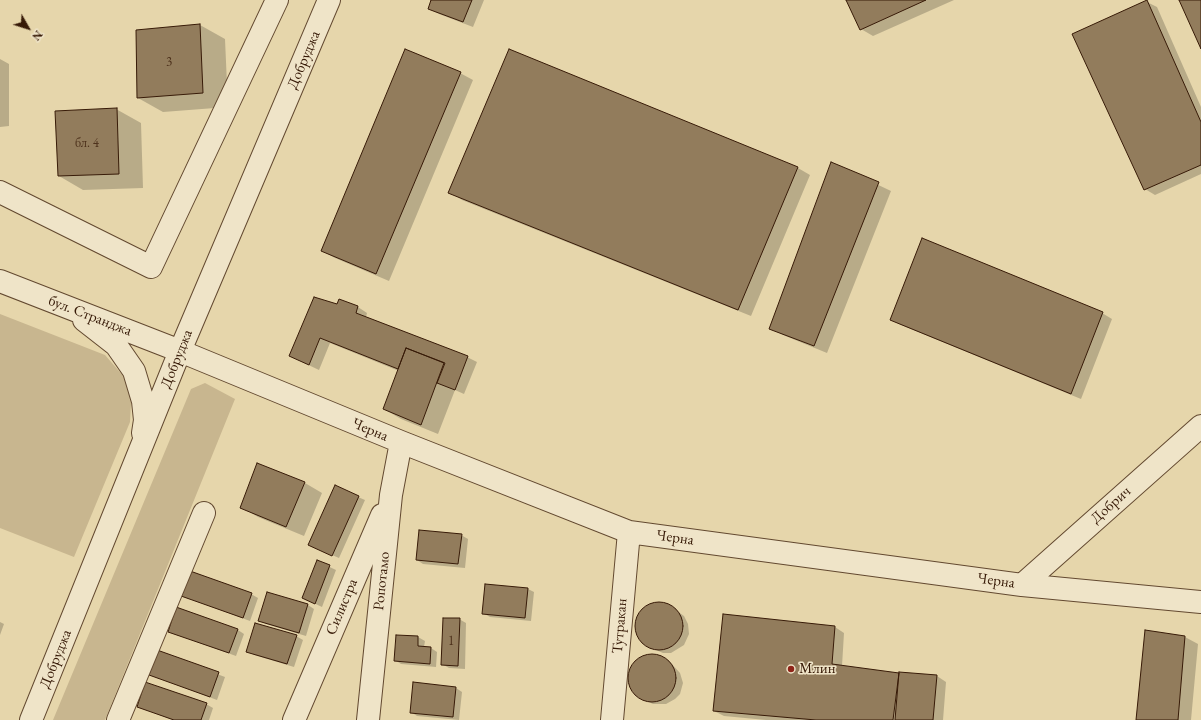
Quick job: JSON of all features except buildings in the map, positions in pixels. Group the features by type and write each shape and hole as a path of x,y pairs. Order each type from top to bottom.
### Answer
{"street":[{"path":"0,192 151,267 277,0"},
{"name":"Добруджа","path":"31,720 180,351 330,0"},
{"name":"бул. Странджа","path":"0,281 180,351"},
{"path":"68,307 116,345 134,371 140,386 145,420 140,452"},
{"name":"Черна","path":"180,351 401,442 628,532 1022,585 1201,602"},
{"name":"Добрич","path":"1022,585 1201,426"},
{"name":"Ропотамо","path":"368,720 391,495 401,442"},
{"name":"Силистра","path":"294,720 391,495"},
{"path":"118,720 204,513"},
{"name":"Тутракан","path":"612,720 628,532"}],"shaded area":[{"path":"0,314 105,355 132,386 130,422 74,557 0,528"},
{"path":"205,383 235,399 105,720 53,720 191,389"}],"place":[{"name":"Млин","path":"791,669"}]}
